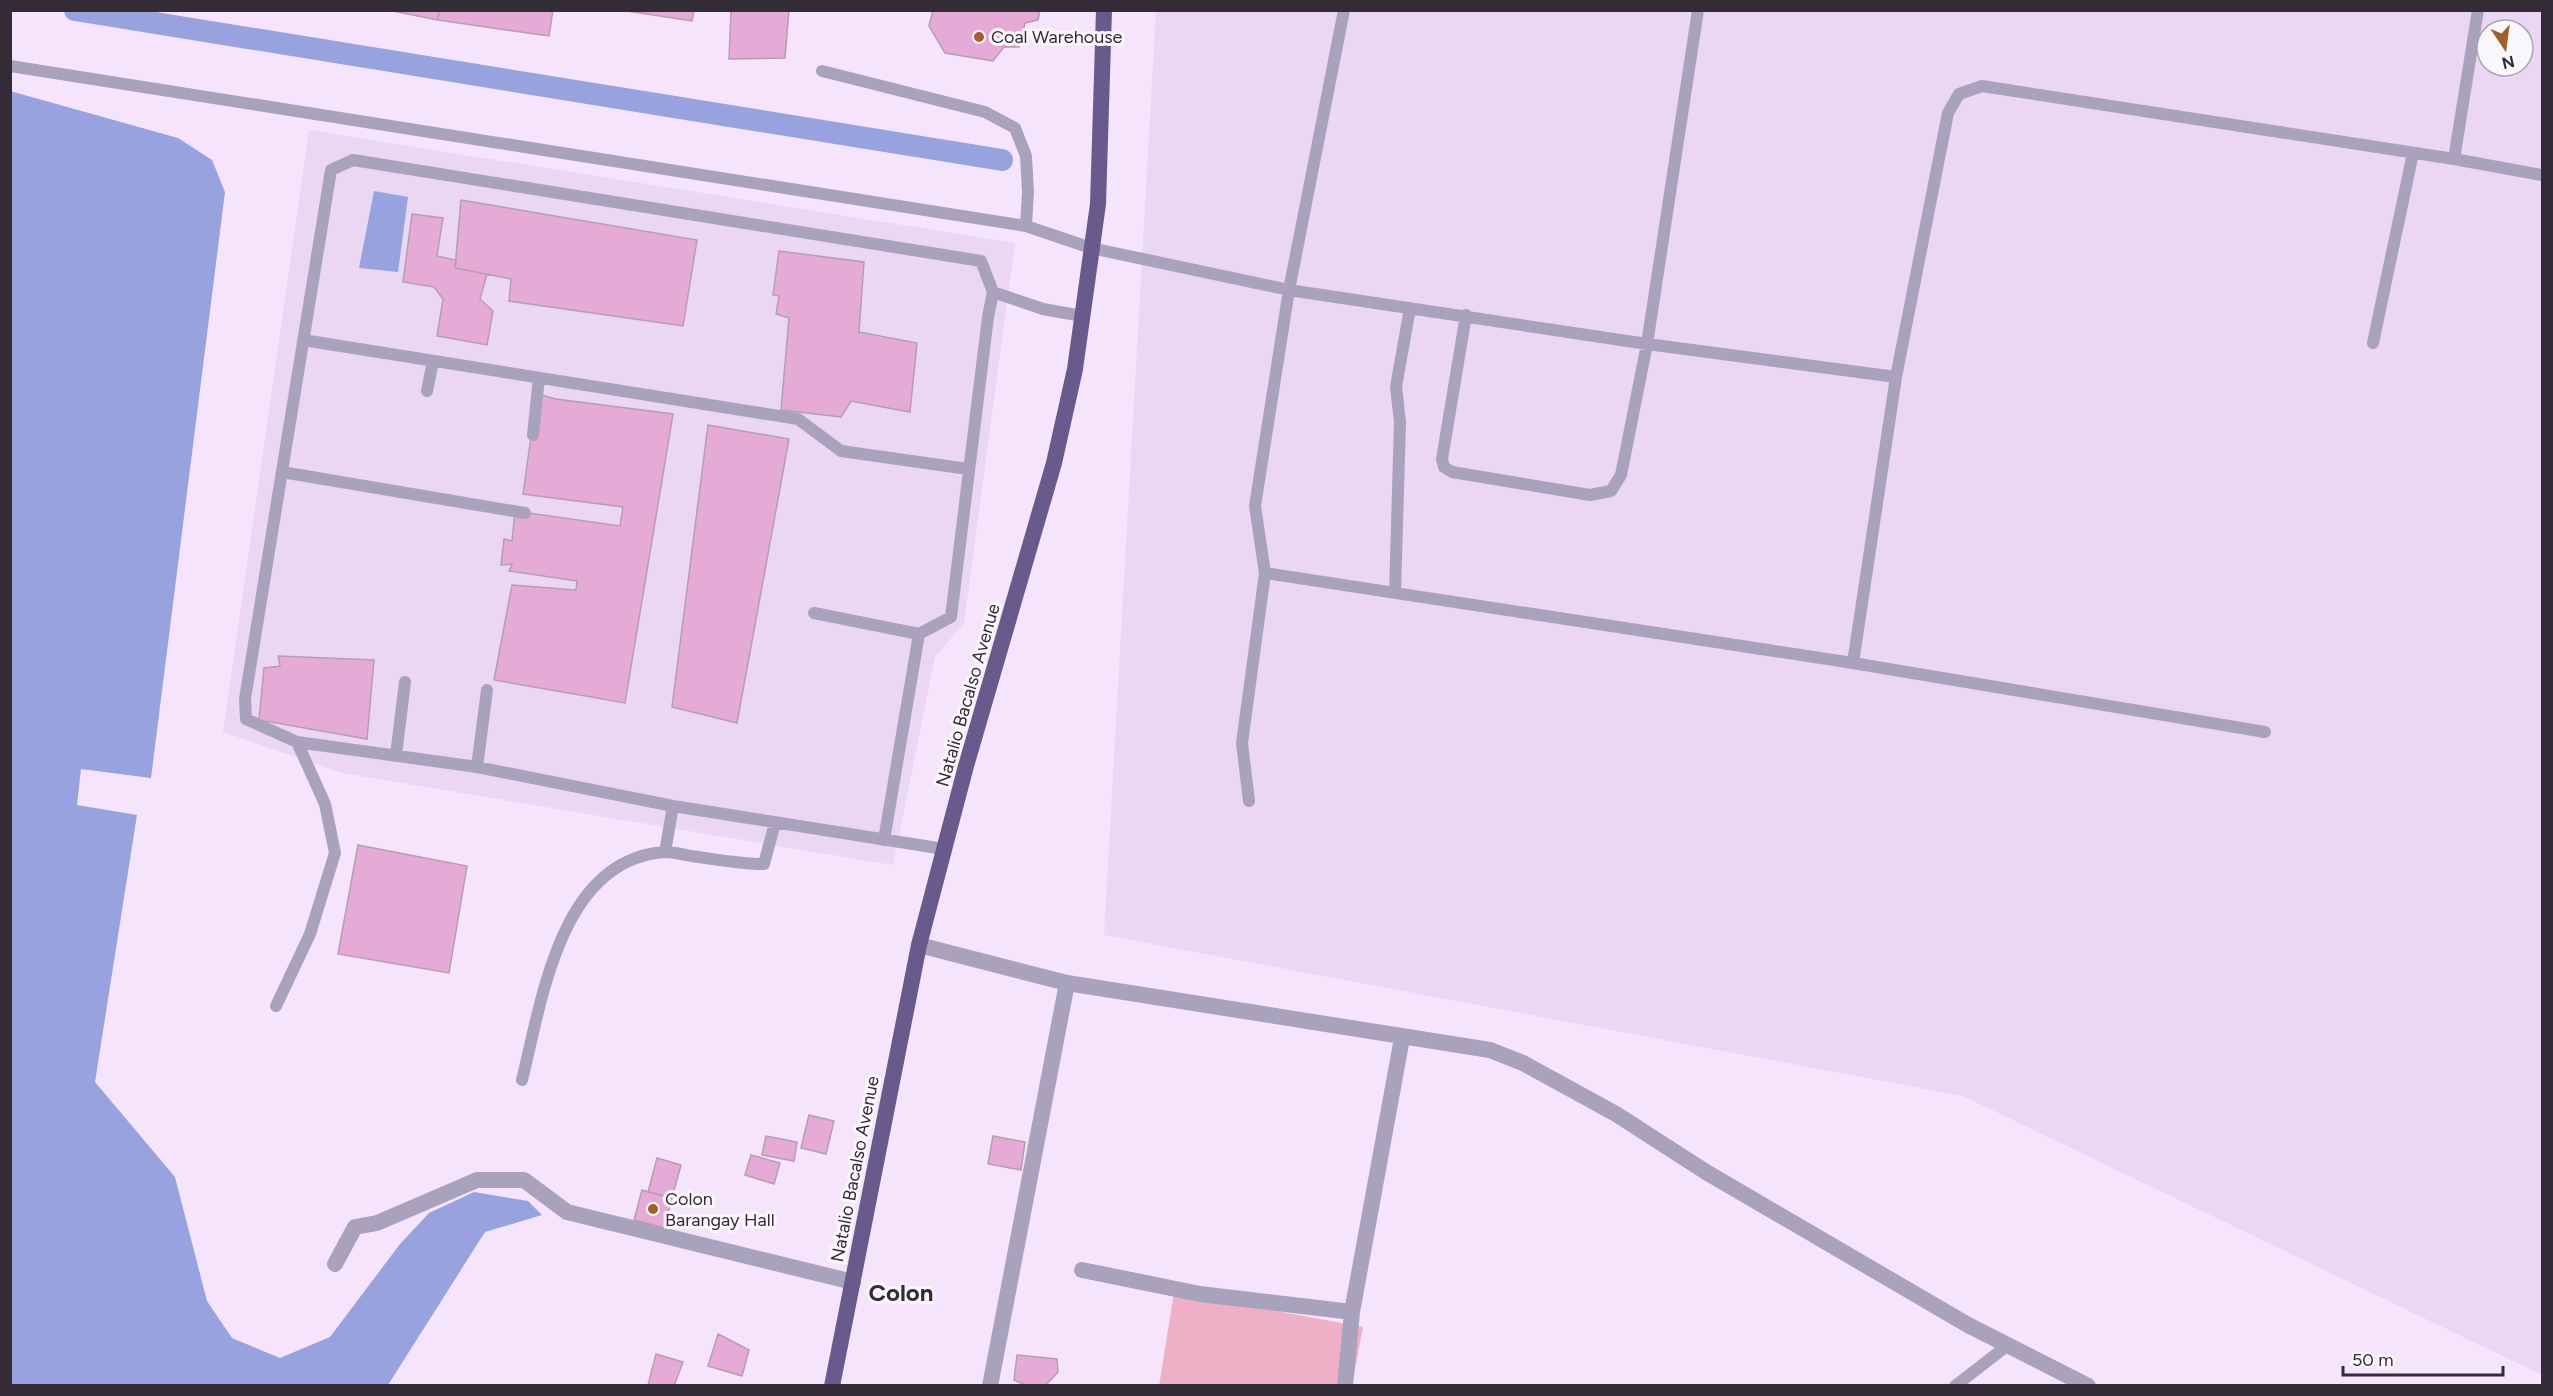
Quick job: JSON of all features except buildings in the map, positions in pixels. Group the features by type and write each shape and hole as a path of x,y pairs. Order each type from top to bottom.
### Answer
{"highway":[{"name":"Natalio Bacalso Avenue","path":"832,1386 919,945 944,849 1054,463 1075,369 1098,204 1104,10"}],"street":[{"path":"919,945 1067,983 1402,1038 1445,1042 1490,1050 1523,1063 1616,1114 1706,1172 1968,1325 2088,1386"},
{"path":"990,1386 1067,983"},
{"path":"1345,1386 1352,1312 1402,1038"},
{"path":"335,1264 356,1227 377,1223 477,1180 524,1180 567,1212 853,1282"},
{"path":"1082,1270 1200,1294 1352,1312"}],"lane":[{"path":"1249,801 1242,743 1265,573 1255,506 1289,290 1344,10"},
{"path":"1466,315 1442,459 1444,467 1452,472 1590,495 1611,491 1621,475 1647,344 1698,10"},
{"path":"2454,159 2478,10"},
{"path":"10,66 1026,226 1091,248 1289,290 1647,344 1896,377"},
{"path":"822,71 985,112 1015,128 1026,156 1028,192 1026,226"},
{"path":"1852,663 1896,377 1948,113 1959,94 1982,86 2454,159 2542,176"},
{"path":"2373,343 2413,153"},
{"path":"814,613 919,634 951,617 968,469 993,292 981,261 353,159 331,170 244,699 246,719 297,742 477,767 673,806 944,849"},
{"path":"993,292 1043,309 1082,316"},
{"path":"1395,593 1400,422 1396,387 1410,308"},
{"path":"303,340 798,419 841,452 968,469"},
{"path":"427,392 433,361"},
{"path":"532,435 539,378"},
{"path":"282,472 525,513"},
{"path":"1265,573 1852,663 2265,732"},
{"path":"884,840 919,634"},
{"path":"396,755 405,682"},
{"path":"477,767 487,690"},
{"path":"276,1006 310,934 335,853 325,804 297,742"},
{"path":"665,852 673,806"},
{"path":"522,1080 553,960 577,906 605,874 631,859 665,852 764,864 775,823"},
{"path":"1955,1386 2008,1345"}],"shaded area":[{"path":"1156,11 2542,11 2542,1375 1963,1096 1104,935"},
{"path":"309,130 1015,243 964,623 935,657 893,865 342,773 223,732"},
{"path":"1174,1292 1363,1327 1352,1385 1159,1386"}],"water":[{"path":"10,91 178,138 212,160 225,192 151,778 81,769 77,805 137,815 95,1082 175,1177 207,1301 232,1338 280,1358 330,1337 400,1244 429,1213 474,1192 528,1201 542,1215 485,1232 388,1385 11,1385"},
{"path":"374,191 408,197 398,272 359,268"}],"waterway":[{"path":"75,10 1002,160"}],"place":[{"name":"Coal Warehouse","path":"979,37"},
{"name":"Colon Barangay Hall","path":"653,1209"}],"district":[{"name":"Colon","path":"901,1293"}]}
